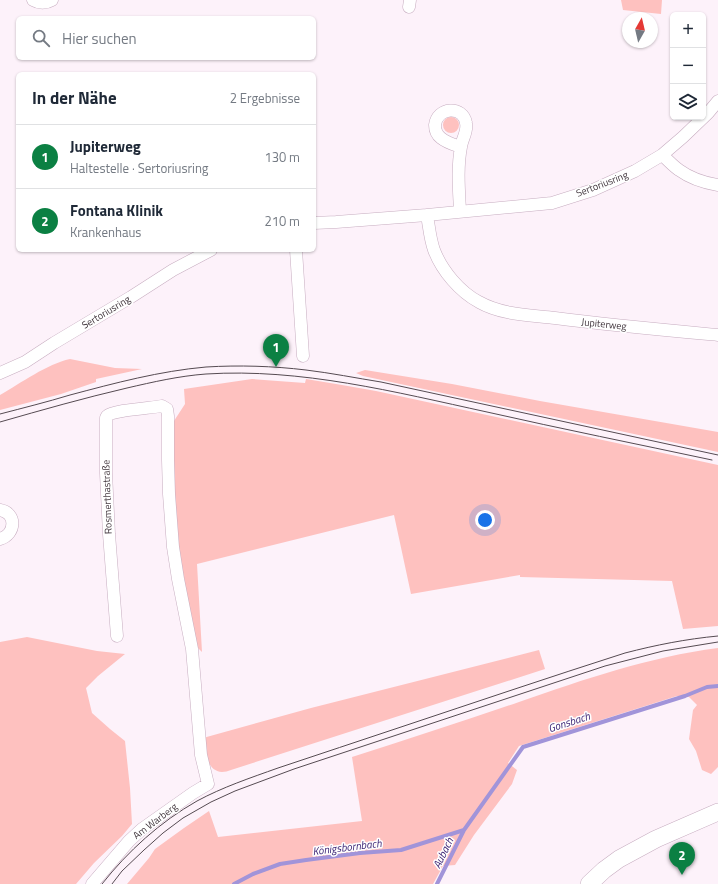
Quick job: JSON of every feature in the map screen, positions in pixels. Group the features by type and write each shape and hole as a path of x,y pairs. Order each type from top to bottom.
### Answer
{"main road":[{"path":"589,884 614,862 625,855 656,839 718,812"}],"street":[{"path":"34,0 38,3 52,0"},
{"name":"Sertoriusring","path":"316,222 336,222 427,215 552,203 593,190 635,172 662,155 708,113 718,101"},
{"path":"460,211 458,182 461,148"},
{"path":"662,155 679,170 695,178 718,185"},
{"name":"Jupiterweg","path":"427,215 434,250 446,272 458,286 474,299 493,308 509,312 593,323 718,335"},
{"name":"Sertoriusring","path":"0,373 26,362 54,343 173,270 208,252"},
{"path":"296,252 303,356"},
{"name":"Rosmerthastraße","path":"117,636 109,534 106,473 106,418 108,415 114,413 162,406 167,410 168,416 168,460 173,546 192,649 201,755 208,784"},
{"path":"0,510 7,512 12,520 12,530 6,537 0,538"},
{"name":"Am Warberg","path":"92,884 129,841 142,829 192,793 208,784"}],"shaded area":[{"path":"621,0 662,0 661,14 658,14 658,12 623,10"},
{"path":"448,117 454,117 459,122 457,131 454,133 448,133 443,128 443,122"},
{"path":"70,359 115,368 142,369 96,379 96,382 61,394 0,410 0,395 43,369 61,361"},
{"path":"365,370 452,384 718,432 718,452 363,376 356,373"},
{"path":"252,379 305,383 306,379 376,391 718,465 718,626 683,629 672,581 520,577 520,575 411,594 394,515 197,564 202,652 195,645 180,572 174,511 172,424 185,404 184,389"},
{"path":"27,637 97,651 125,654 86,688 92,713 125,741 132,824 76,884 0,884 0,642"},
{"path":"718,648 718,767 711,774 702,770 696,751 689,739 693,710 697,705 689,697 677,696 519,746 508,763 517,770 512,784 474,835 455,865 443,866 433,884 127,884 155,849 209,811 218,837 362,821 352,757 617,670 667,657"},
{"path":"539,650 545,669 226,771 217,771 209,764 207,759 203,738 311,708"}],"waterway":[{"name":"Gonsbach","path":"437,884 464,830 523,747 685,696 707,687 718,686"},
{"name":"Königsbornbach","path":"234,884 253,874 280,864 360,853 401,850 464,830"}],"tram line":[{"path":"0,414 121,382 172,371 218,366 269,367 315,371 381,382 718,455"},
{"path":"0,422 95,396 176,378 206,374 242,373 312,378 348,383 712,460"},
{"path":"102,884 145,838 170,818 197,801 227,787 257,775 625,653 648,647 718,636"},
{"path":"112,884 122,871 163,833 183,818 211,802 235,791 294,769 605,666 663,651 718,642"}],"place":[{"name":"Jupiterweg","path":"276,367"},
{"name":"Fontana Klinik","path":"682,875"}],"water label":[{"name":"Aubach","path":"443,853"}]}
